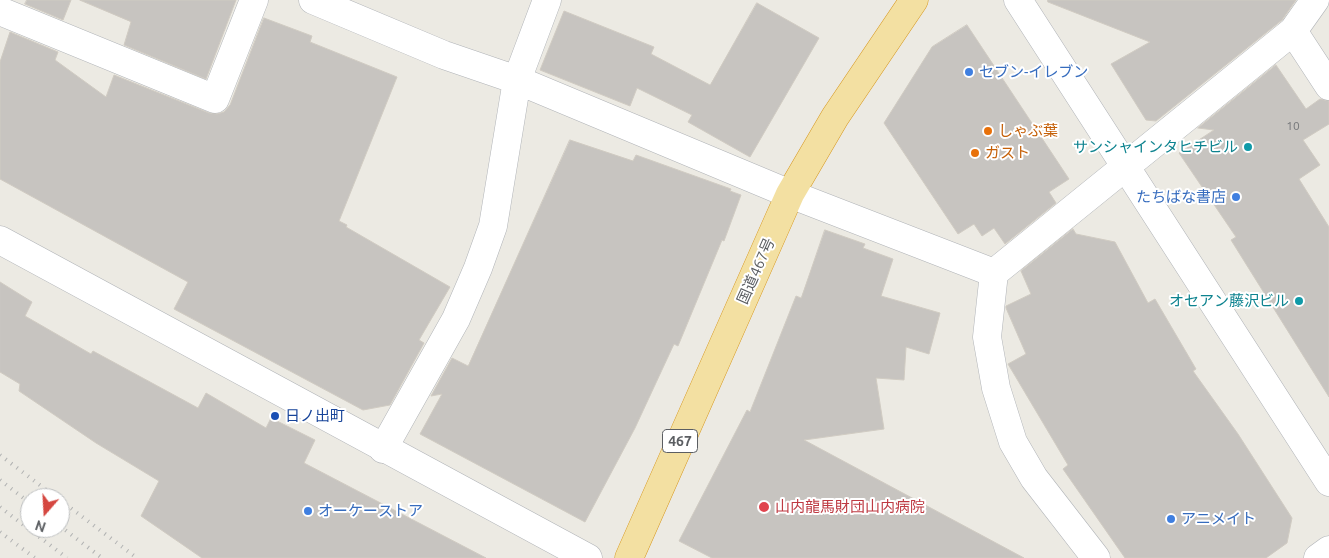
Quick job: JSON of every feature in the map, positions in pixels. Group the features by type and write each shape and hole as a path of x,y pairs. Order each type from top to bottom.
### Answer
{"highway":[{"name":"国道467号","path":"629,558 790,194 835,117 914,0"}],"street":[{"path":"0,4 2,0"},
{"path":"0,11 215,99 254,0"},
{"path":"313,0 444,55 517,80 790,194 994,273"},
{"path":"383,449 456,319 478,268 493,226 517,80 547,0"},
{"path":"1018,0 1329,482"},
{"path":"1096,558 1034,478 1014,442 996,388 987,337 994,273 1293,31 1315,0"},
{"path":"1293,31 1329,86"},
{"path":"0,240 583,556"},
{"path":"1318,558 1329,550"}],"building":[{"path":"27,0 71,0 63,20 25,4"},
{"path":"80,0 236,0 206,79 124,45 131,22"},
{"path":"1048,0 1296,0 1282,20 1156,121 1146,120 1111,64 1150,42 1048,2"},
{"path":"757,3 819,38 750,157 688,122 692,115 637,88 630,106 540,70 564,11 654,47 651,54 710,85"},
{"path":"264,18 312,36 310,42 397,77 339,221 347,225 346,227 450,287 419,340 424,343 390,405 363,410 174,309 188,282 0,179 0,62 10,32 58,52 55,60 106,97 114,75 209,113 217,114 224,112 230,105"},
{"path":"967,25 1069,179 1049,192 1056,203 1005,244 994,228 982,236 974,224 958,234 884,123 932,47"},
{"path":"1276,65 1306,109 1320,99 1329,101 1329,124 1303,140 1320,165 1299,179 1329,227 1329,397 1231,240 1236,237 1179,153 1214,130 1198,128"},
{"path":"570,140 633,161 636,155 731,189 730,191 741,195 724,241 722,240 678,346 674,344 635,428 585,522 420,434 442,394 431,396 452,358 468,366"},
{"path":"1073,229 1076,234 1115,242 1148,303 1155,299 1196,369 1193,371 1238,434 1292,518 1287,543 1266,558 1125,558 1063,469 1068,465 1008,364 1026,354 1006,306 1031,294 1021,271"},
{"path":"825,230 865,244 863,248 893,259 881,296 940,313 929,354 906,347 904,380 876,378 884,429 804,440 1024,558 712,558 679,541 747,410 750,412 796,296 801,298"},
{"path":"0,282 32,302 25,316 91,354 93,351 198,408 206,393 266,428 271,418 315,440 304,463 486,558 202,558 141,516 159,481 96,443 19,391 20,384 0,372"}],"railway":[{"path":"0,455 44,488"},
{"path":"0,480 20,495"},
{"path":"0,507 67,558"},
{"path":"70,508 137,558"},
{"path":"0,532 35,558"},
{"path":"70,534 102,558"}],"place":[{"name":"セブン-イレブン","path":"969,72"},
{"name":"しゃぶ葉","path":"988,131"},
{"name":"サンシャインタヒチビル","path":"1248,147"},
{"name":"ガスト","path":"975,153"},
{"name":"たちばな書店","path":"1236,197"},
{"name":"オセアン藤沢ビル","path":"1299,301"},
{"name":"日ノ出町","path":"275,416"},
{"name":"山内龍馬財団山内病院","path":"764,507"},
{"name":"オーケーストア","path":"308,511"},
{"name":"アニメイト","path":"1171,519"}]}
